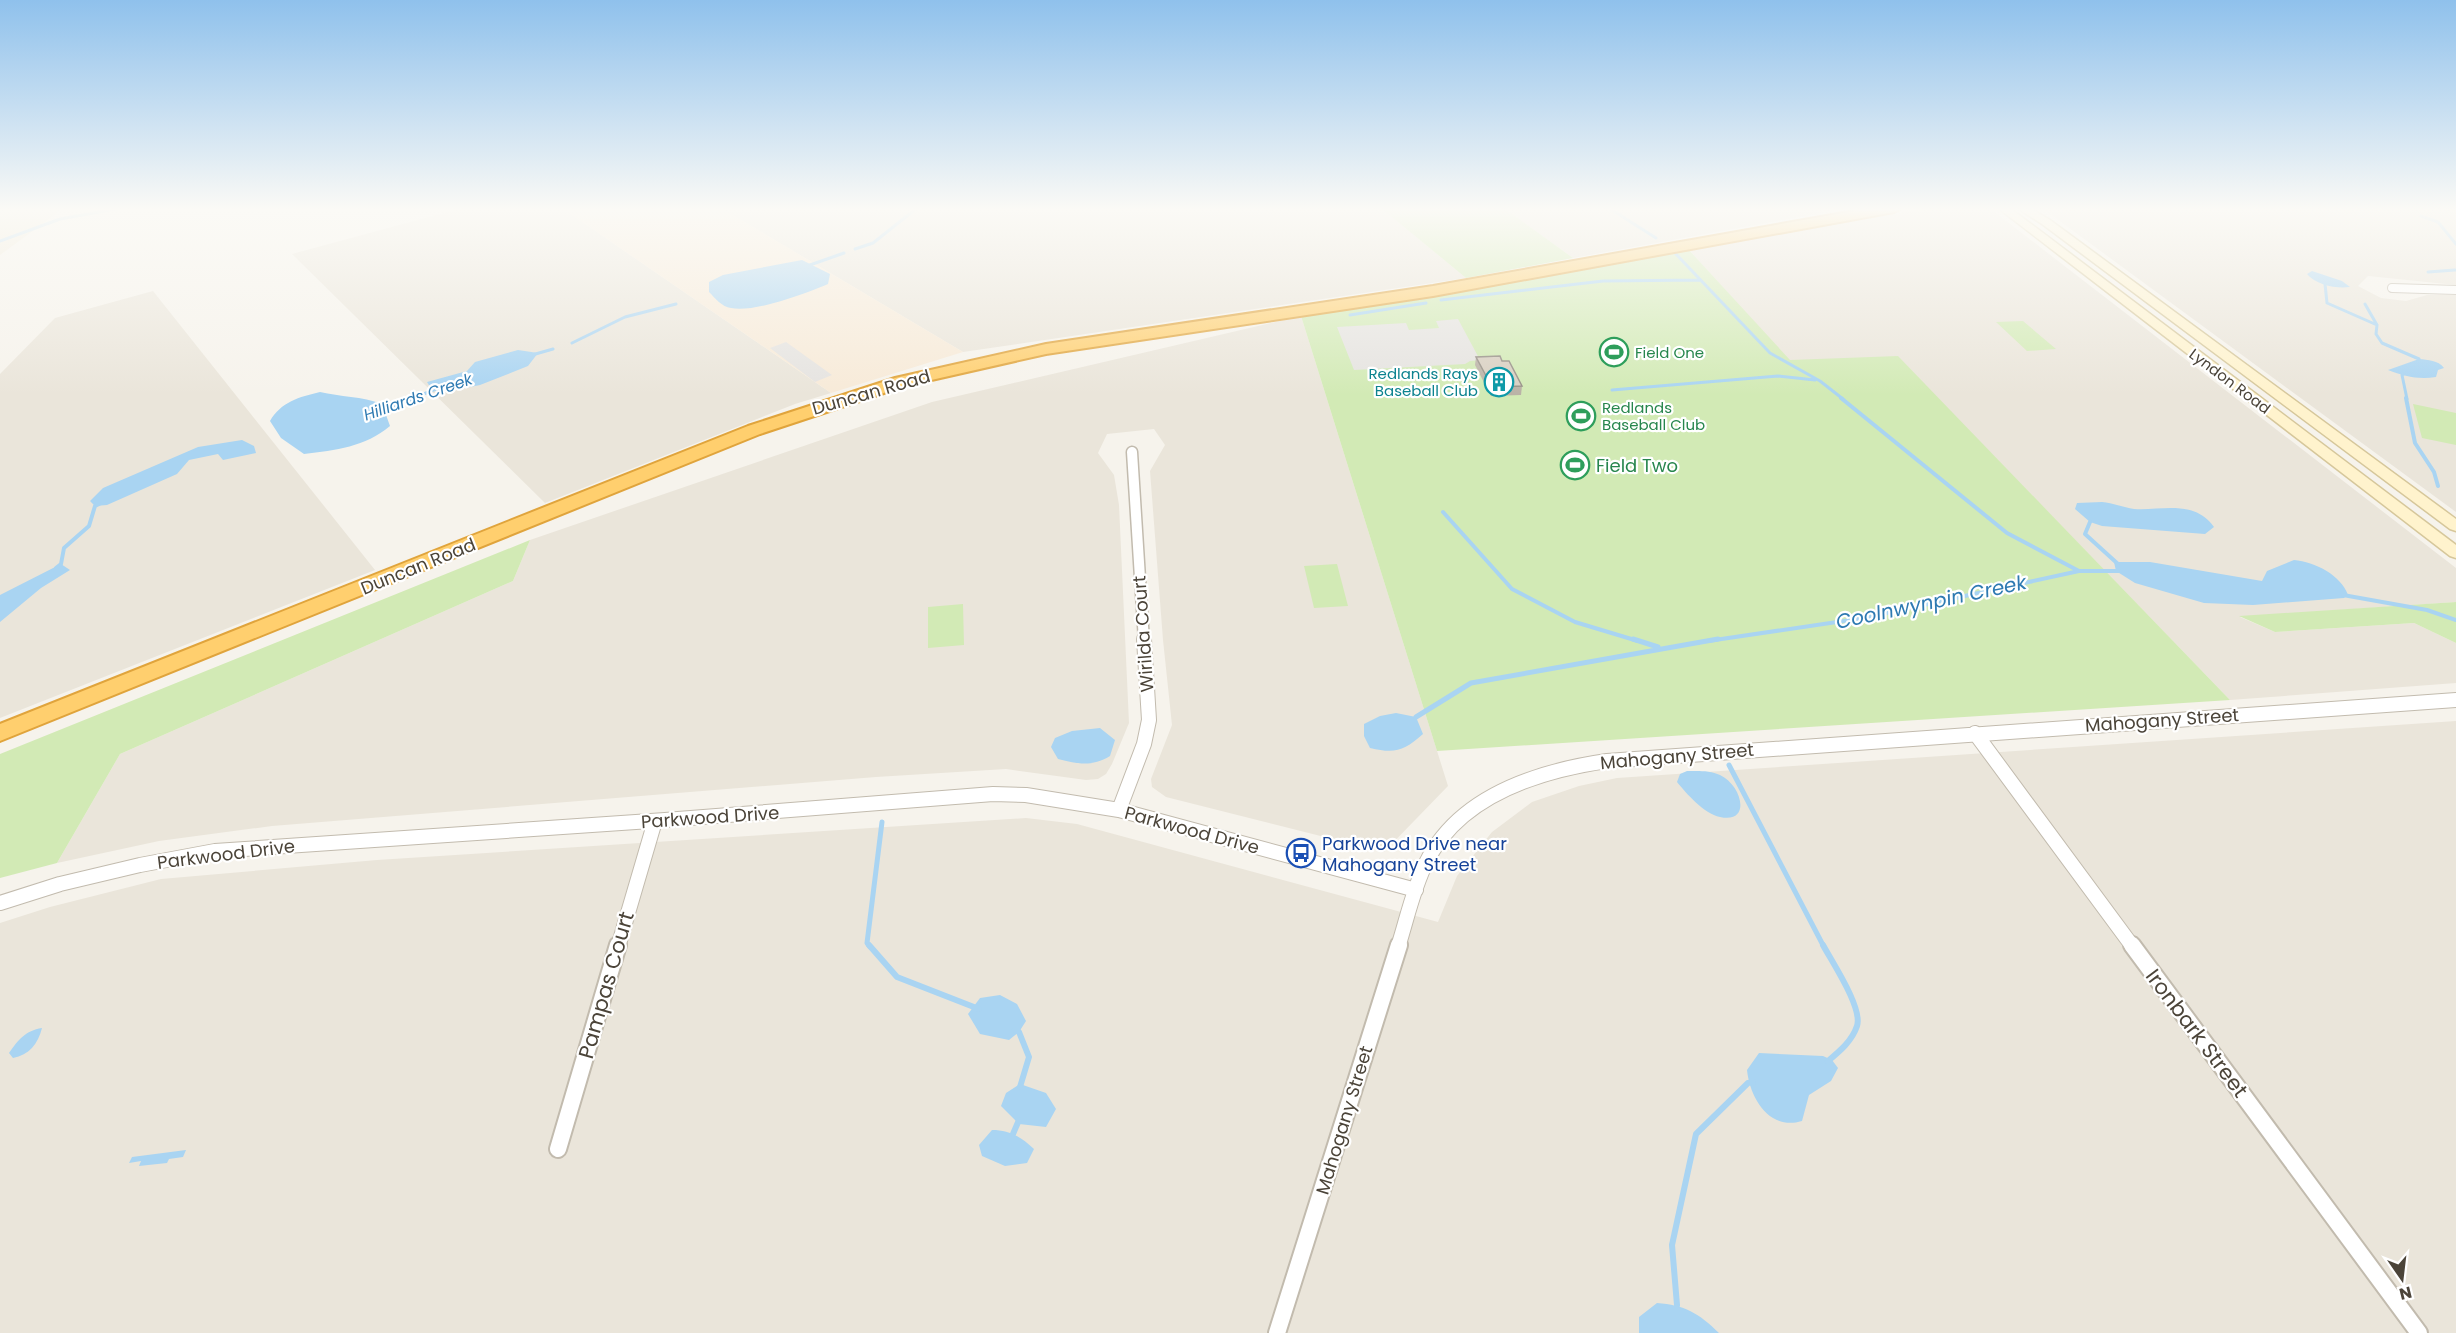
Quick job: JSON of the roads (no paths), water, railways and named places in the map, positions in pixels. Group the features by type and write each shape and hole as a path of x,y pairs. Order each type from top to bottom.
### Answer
{"highway":[{"name":"Duncan Road","path":"0,733 744,434 901,382 1056,348 1188,326 1433,291 1548,270"}],"main road":[{"path":"2085,271 2106,270"},
{"name":"Lyndon Road","path":"2111,270 2456,526"},
{"name":"Lyndon Road","path":"2085,271 2456,554"}],"street":[{"path":"2392,288 2456,290"},
{"name":"Wirilda Court","path":"1119,810 1144,744 1149,720 1132,452"},
{"name":"Mahogany Street","path":"1277,1333 1416,890 1429,857 1450,828 1475,806 1506,787 1539,774 1573,765 1607,761 2456,700"},
{"name":"Ironbark Street","path":"1975,733 2420,1333"},
{"name":"Parkwood Drive","path":"0,903 60,884 140,865 215,851 655,821 993,794 1026,795 1119,810 1416,890"},
{"name":"Pampas Court","path":"558,1149 655,821"}],"water":[{"path":"748,270 822,270 830,274 828,284 780,301 741,309 725,306 709,292 709,282 723,275"},
{"path":"2312,271 2342,281 2350,287 2333,287 2321,283 2307,274"},
{"path":"518,350 538,353 528,366 480,385 450,391 432,390 427,382 467,371 475,362"},
{"path":"2419,359 2436,362 2444,368 2438,370 2436,377 2429,378 2411,377 2388,370"},
{"path":"320,392 367,399 382,404 390,426 371,439 360,443 339,449 304,454 281,438 270,421 285,405 298,398"},
{"path":"242,440 254,446 256,453 223,460 218,454 189,460 177,474 107,505 95,506 90,501 103,488 198,447"},
{"path":"2102,502 2134,509 2177,508 2187,510 2206,518 2214,527 2205,534 2102,526 2090,522 2075,509 2077,503"},
{"path":"2294,560 2326,571 2340,581 2348,595 2344,598 2253,605 2204,603 2135,583 2116,571 2114,562 2150,562 2262,581 2267,571"},
{"path":"61,564 70,570 41,588 0,622 0,595"},
{"path":"1396,713 1416,717 1423,734 1399,750 1386,751 1370,748 1364,736 1364,724 1380,716"},
{"path":"1100,728 1115,740 1110,756 1097,762 1085,764 1058,759 1051,747 1055,738 1072,731"},
{"path":"1687,771 1712,772 1728,780 1734,787 1740,802 1737,815 1730,818 1720,817 1708,812 1696,802 1677,782 1680,774"},
{"path":"1000,995 1017,1004 1026,1021 1019,1032 1009,1040 980,1034 968,1014 980,998"},
{"path":"42,1028 32,1048 13,1058 9,1053 19,1040 31,1031"},
{"path":"1759,1053 1823,1056 1832,1060 1838,1068 1831,1081 1809,1095 1802,1121 1790,1123 1771,1117 1757,1101 1747,1070"},
{"path":"1020,1084 1046,1093 1056,1109 1046,1127 1019,1124 1001,1106 1006,1093"},
{"path":"992,1130 1015,1135 1034,1149 1027,1163 1005,1166 982,1156 979,1145"},
{"path":"186,1150 183,1157 169,1159 167,1163 139,1166 141,1161 129,1163 132,1157"},
{"path":"1657,1303 1691,1311 1719,1333 1639,1333 1639,1317"}],"waterway":[{"path":"1691,270 1770,353 1820,381 1843,399"},
{"path":"2428,272 2452,270"},
{"path":"1441,300 1603,281 1700,280"},
{"path":"2325,284 2327,303 2377,325"},
{"path":"1350,315 1426,303"},
{"name":"Hilliards Creek","path":"572,343 625,317 676,304"},
{"path":"2365,304 2377,325"},
{"path":"2377,325 2376,334 2382,343 2419,359 2417,363"},
{"name":"Hilliards Creek","path":"532,355 553,349"},
{"path":"2406,373 2402,375 2407,399"},
{"path":"1612,390 1778,376 1815,380"},
{"name":"Hilliards Creek","path":"411,399 436,389"},
{"name":"Hilliards Creek","path":"378,413 414,398"},
{"path":"1841,398 2007,533 2079,571"},
{"path":"2406,398 2415,443 2434,472 2438,486"},
{"name":"Hilliards Creek","path":"56,568 61,564 64,548 89,526 95,506 99,504"},
{"path":"1443,512 1512,589 1575,622 1638,641"},
{"path":"2090,522 2085,534 2118,564"},
{"name":"Coolnwynpin Creek","path":"1708,641 1864,618 2079,571"},
{"name":"Coolnwynpin Creek","path":"2079,571 2120,571"},
{"name":"Coolnwynpin Creek","path":"2343,595 2427,610 2456,620"},
{"path":"1633,639 1658,647"},
{"name":"Coolnwynpin Creek","path":"1416,717 1471,683 1718,639"},
{"path":"1729,765 1824,947"},
{"path":"870,947 867,943 882,822"},
{"path":"869,945 897,977 979,1009"},
{"path":"1823,945 1851,997 1858,1018 1857,1026 1849,1041 1828,1061"},
{"path":"1015,1030 1019,1032 1029,1057 1020,1087"},
{"path":"1677,1305 1672,1245 1696,1134 1748,1083 1753,1082"},
{"path":"1013,1134 1019,1120"}],"place":[{"name":"Field One","path":"1614,352"},
{"name":"Redlands Rays Baseball Club","path":"1499,382"},
{"name":"Redlands Baseball Club","path":"1581,416"},
{"name":"Field Two","path":"1575,465"},
{"name":"Parkwood Drive near Mahogany Street","path":"1301,853"}]}
